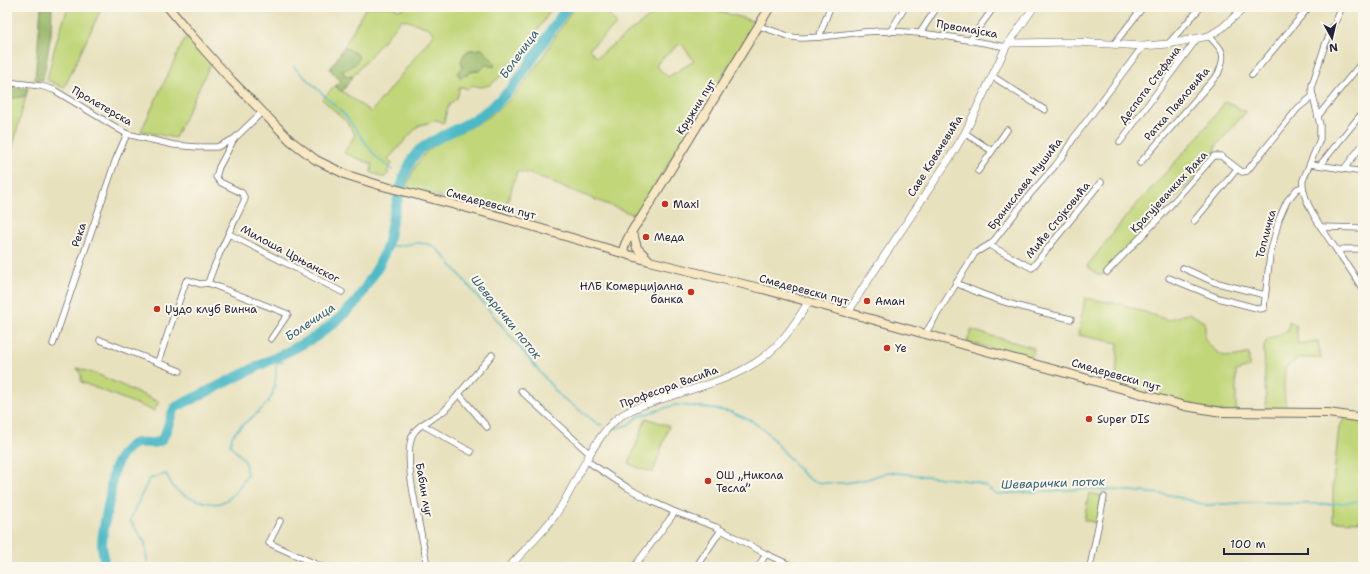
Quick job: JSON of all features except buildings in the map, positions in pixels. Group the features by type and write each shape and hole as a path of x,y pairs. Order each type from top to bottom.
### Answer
{"main road":[{"name":"Смедеревски пут","path":"168,7 207,53 262,112 298,147 324,165 354,177 534,226 649,261 808,302 1184,406 1222,412 1328,413 1363,418"},
{"name":"Кружни пут","path":"624,254 634,226 641,218 770,7"},
{"path":"607,249 619,246 631,237 636,248 649,261"}],"street":[{"path":"819,37 830,7"},
{"path":"890,32 905,7"},
{"path":"920,33 937,7"},
{"path":"970,40 994,7"},
{"name":"Саве Ковачевића","path":"848,313 964,133 1008,45 1034,7"},
{"path":"1114,44 1143,7"},
{"path":"1168,44 1201,7"},
{"name":"Првомајска","path":"759,26 791,37 800,38 862,32 890,32 920,33 1008,45 1040,42 1143,46 1196,40 1209,36 1222,28 1245,7"},
{"path":"1252,75 1309,7"},
{"path":"1342,7 1316,72 1312,89 1318,116 1320,139 1311,164 1303,180 1302,187 1310,208 1321,227 1353,272 1363,291"},
{"name":"Ратка Павловића","path":"1140,163 1218,74 1223,60 1222,50 1209,36"},
{"name":"Деспота Стефана","path":"1120,142 1196,40"},
{"name":"Бранислава Нушића","path":"925,334 975,253 995,240 1031,193 1055,166 1073,139 1143,46"},
{"path":"1318,116 1363,61"},
{"path":"992,76 1045,110"},
{"name":"Пролетерска","path":"7,82 41,86 54,90 127,134 174,145 196,147 216,147 234,139"},
{"path":"1194,221 1237,169 1242,172 1247,171 1298,108 1313,96"},
{"path":"208,283 213,266 245,199 242,193 220,182 216,175 234,139 262,112"},
{"path":"1320,165 1363,112"},
{"path":"978,171 1007,130"},
{"path":"964,133 992,151"},
{"name":"Река","path":"53,344 116,159 127,134"},
{"path":"1344,169 1363,144"},
{"name":"Крагујевачких ђака","path":"1107,272 1161,216 1214,156 1221,156 1237,169"},
{"path":"1311,164 1363,172"},
{"name":"Миће Стојковића","path":"989,245 1032,268 1101,182"},
{"name":"Топличка","path":"1169,278 1218,298 1260,309 1264,306 1270,256 1279,219 1284,206 1297,189 1302,187"},
{"path":"1321,227 1363,228"},
{"name":"Милоша Црњанског","path":"229,234 342,292"},
{"path":"1337,251 1344,248 1363,249"},
{"path":"1183,268 1223,285 1265,295"},
{"path":"158,362 186,281 188,280 204,284 208,283 288,314 271,339"},
{"path":"956,283 981,295 996,300 1035,312 1071,319"},
{"name":"Професора Васића","path":"509,567 558,510 588,458 612,424 626,413 729,376 750,366 772,350 787,334 798,320 808,302"},
{"path":"100,340 180,371"},
{"name":"Бабин луг","path":"427,567 409,463 413,434 423,425 440,415 492,354"},
{"path":"521,391 588,458 628,488 675,512 721,530 794,567"},
{"path":"459,394 487,427"},
{"path":"423,425 471,452"},
{"path":"1090,567 1104,496"},
{"path":"634,567 675,512"},
{"path":"280,521 269,543 322,567"},
{"path":"696,567 721,530"},
{"path":"758,567 766,554"}],"green space":[{"path":"41,7 52,7 51,34 43,80 35,80"},
{"path":"68,7 102,7 64,88 47,80 55,46"},
{"path":"366,7 393,7 399,10 407,7 553,7 516,63 512,61 500,76 491,84 479,87 473,85 467,89 463,87 459,88 457,98 448,107 444,123 437,120 418,126 388,159 392,164 387,172 389,173 385,177 381,177 371,172 372,164 344,153 355,135 347,122 322,99 335,86 371,112 434,34 429,28 402,19 353,76 348,77 343,71 355,64 358,55 344,47","holes":["482,49 495,63 486,65 479,71 471,72 466,76 458,73 463,67 463,55 469,50"]},
{"path":"574,7 602,7 617,24 589,49 597,57 662,7 706,7 756,22 639,211 632,214 530,174 517,171 504,214 406,187 416,165 425,153 440,142 486,118 498,110 514,95 538,63","holes":["681,43 694,61 668,77 656,66 661,59"]},
{"path":"188,36 212,61 175,138 141,131 184,40"},
{"path":"344,47 358,55 359,58 355,64 343,71 344,75 348,77 353,76 342,92 335,86 341,82 330,69"},
{"path":"482,49 495,63 494,67 486,65 480,70 459,77 458,73 463,67 461,61 464,55 472,50"},
{"path":"7,85 28,88 26,96 7,100"},
{"path":"26,96 7,169 7,100"},
{"path":"1226,101 1246,112 1216,146 1214,156 1107,272 1100,276 1087,266 1128,214 1198,137"},
{"path":"1085,298 1121,304 1168,320 1190,313 1205,323 1205,340 1219,353 1224,356 1235,356 1249,353 1249,367 1236,371 1236,413 1211,411 1110,385 1116,377 1118,343 1078,335"},
{"path":"1289,321 1296,325 1298,344 1318,341 1321,358 1299,358 1285,368 1284,387 1286,413 1266,413 1264,346 1267,340 1288,331"},
{"path":"971,330 1034,348 1032,359 967,342"},
{"path":"77,368 99,375 159,402 154,411 81,382 81,375"},
{"path":"1347,415 1363,418 1363,511 1360,522 1333,521 1333,484 1339,427"},
{"path":"646,418 669,426 653,473 629,464"},
{"path":"1089,493 1102,496 1097,523 1084,520"}],"waterway":[{"name":"Болечица","path":"103,567 103,534 114,470 119,459 129,447 135,443 155,443 161,440 168,428 173,410 176,407 317,336 340,318 357,301 378,267 387,247 392,221 404,177 412,159 419,150 429,143 474,120 493,106 509,91 521,76 567,7"},
{"path":"293,66 346,116 376,157 392,170"},
{"name":"Болечица","path":"399,175 404,177"},
{"name":"Шеварички поток","path":"387,247 420,243 436,248 559,395 598,424 602,425"},
{"name":"Болечица","path":"148,567 145,543 130,520 149,479 166,474 176,490 197,500 216,504 229,498 239,488 247,475 245,461 230,445 233,435 242,425 267,404 275,386 277,362 283,362"},
{"name":"Шеварички поток","path":"612,429 628,425 639,416 675,405 701,407 731,412 752,421 767,432 802,473 812,481 823,483 845,483 868,479 888,472 971,481 986,486 996,494 1084,489 1132,491 1170,495 1206,505 1242,503 1328,504 1363,501"}],"place":[{"name":"Maxi","path":"665,204"},
{"name":"Меда","path":"646,237"},
{"name":"НЛБ Комерцијална банка","path":"691,292"},
{"name":"Аман","path":"867,301"},
{"name":"Џудо клуб Винча","path":"157,309"},
{"name":"Ye","path":"887,348"},
{"name":"Super DIS","path":"1089,419"},
{"name":"ОШ „Никола Тесла”","path":"708,481"}]}
